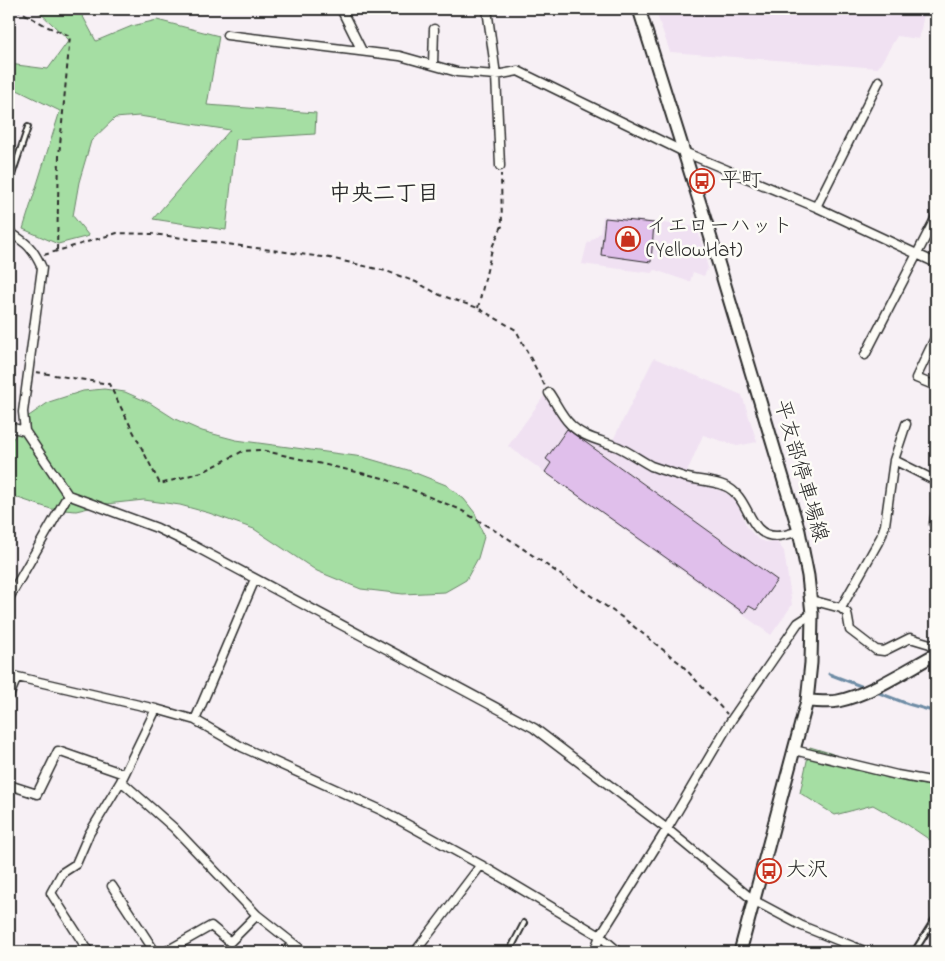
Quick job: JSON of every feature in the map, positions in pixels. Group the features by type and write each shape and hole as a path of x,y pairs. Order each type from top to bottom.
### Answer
{"main road":[{"name":"平友部停車場線","path":"639,9 799,531 811,600 811,663 807,701 740,952"},
{"path":"807,701 847,699 878,686 936,654"}],"street":[{"path":"341,9 362,52"},
{"path":"487,9 496,76 500,166"},
{"path":"433,65 434,29"},
{"path":"227,35 400,56 457,72 496,76 518,71 684,152 816,207 936,263"},
{"path":"816,207 879,81"},
{"path":"865,355 936,217"},
{"path":"9,232 26,242 42,268 23,412 24,431 68,495 157,528 534,728 667,829 753,900 802,926 867,952"},
{"path":"936,336 916,378 936,386"},
{"path":"549,393 569,424 581,434 618,447 651,465 686,477 726,486 738,493 754,524 765,535 778,536 799,531"},
{"path":"841,608 881,537 885,525 894,460 906,424"},
{"path":"9,427 24,431"},
{"path":"894,460 936,481"},
{"path":"9,598 68,495"},
{"path":"934,524 936,511"},
{"path":"196,720 254,578"},
{"path":"811,600 841,608 848,613 850,630 876,650 884,651 910,638 930,644 936,649"},
{"path":"594,952 600,936 667,829 732,719 798,623 812,614"},
{"path":"9,696 13,676 156,708 196,720 242,747 381,810 600,936 619,952"},
{"path":"89,952 51,893 62,873 76,864 89,834 122,778 156,708"},
{"path":"794,750 897,775 936,782"},
{"path":"9,785 36,794 58,751 122,778 174,828 257,915 304,952"},
{"path":"416,952 481,866"},
{"path":"112,886 155,952"},
{"path":"165,952 211,926 230,942 257,915"},
{"path":"282,952 294,945"}],"lane":[{"path":"9,184 28,127"},
{"path":"914,952 936,917"},
{"path":"509,952 524,923"}],"path":[{"path":"16,9 48,27 70,36 59,156 57,251"},
{"path":"478,308 491,253 502,226 500,166"},
{"path":"37,258 117,232 220,242 330,258 386,271 416,282 440,295 478,308 516,330 549,393"},
{"path":"29,370 108,384 160,484 205,472 243,451 261,450 383,478 459,509 509,539 623,618 681,664 732,719"}],"shaded area":[{"path":"655,9 925,9 919,39 897,36 878,68 670,52"},
{"path":"603,216 697,227 708,268 704,276 693,272 690,282 655,270 651,273 582,264 587,244 600,233"},
{"path":"654,358 742,395 757,442 737,446 703,435 683,481 723,491 736,500 747,527 752,533 758,539 766,542 777,542 784,551 792,605 771,635 508,446 544,396 566,426 588,441 609,448"}],"green space":[{"path":"36,9 79,9 96,41 132,26 157,20 219,36 207,105 316,113 315,134 236,139 226,230 153,219 230,130 139,116 115,118 91,141 79,182 73,216 89,236 58,244 23,229 60,111 9,86 9,64 48,69 69,40"},
{"path":"104,389 125,392 202,431 236,440 363,457 408,470 446,485 464,499 475,513 484,537 478,558 466,580 445,592 403,594 361,589 317,571 254,529 180,505 144,500 106,504 76,511 51,509 18,498 9,492 9,445 26,418 49,402 83,391"},
{"path":"810,747 830,753 887,778 936,787 936,844 905,823 873,805 835,815 800,793"}],"building":[{"name":"イエローハット (YellowHat)","path":"605,218 654,223 651,262 601,255"},
{"path":"567,429 777,580 756,610 749,606 744,613 545,472 551,463 546,459"}],"waterway":[{"path":"829,674 866,688"},
{"path":"874,691 936,712"}],"place":[{"name":"平町","path":"702,181"},
{"name":"イエローハット (YellowHat)","path":"628,239"},
{"name":"大沢","path":"769,871"}],"district":[{"name":"中央二丁目","path":"384,195"}]}
